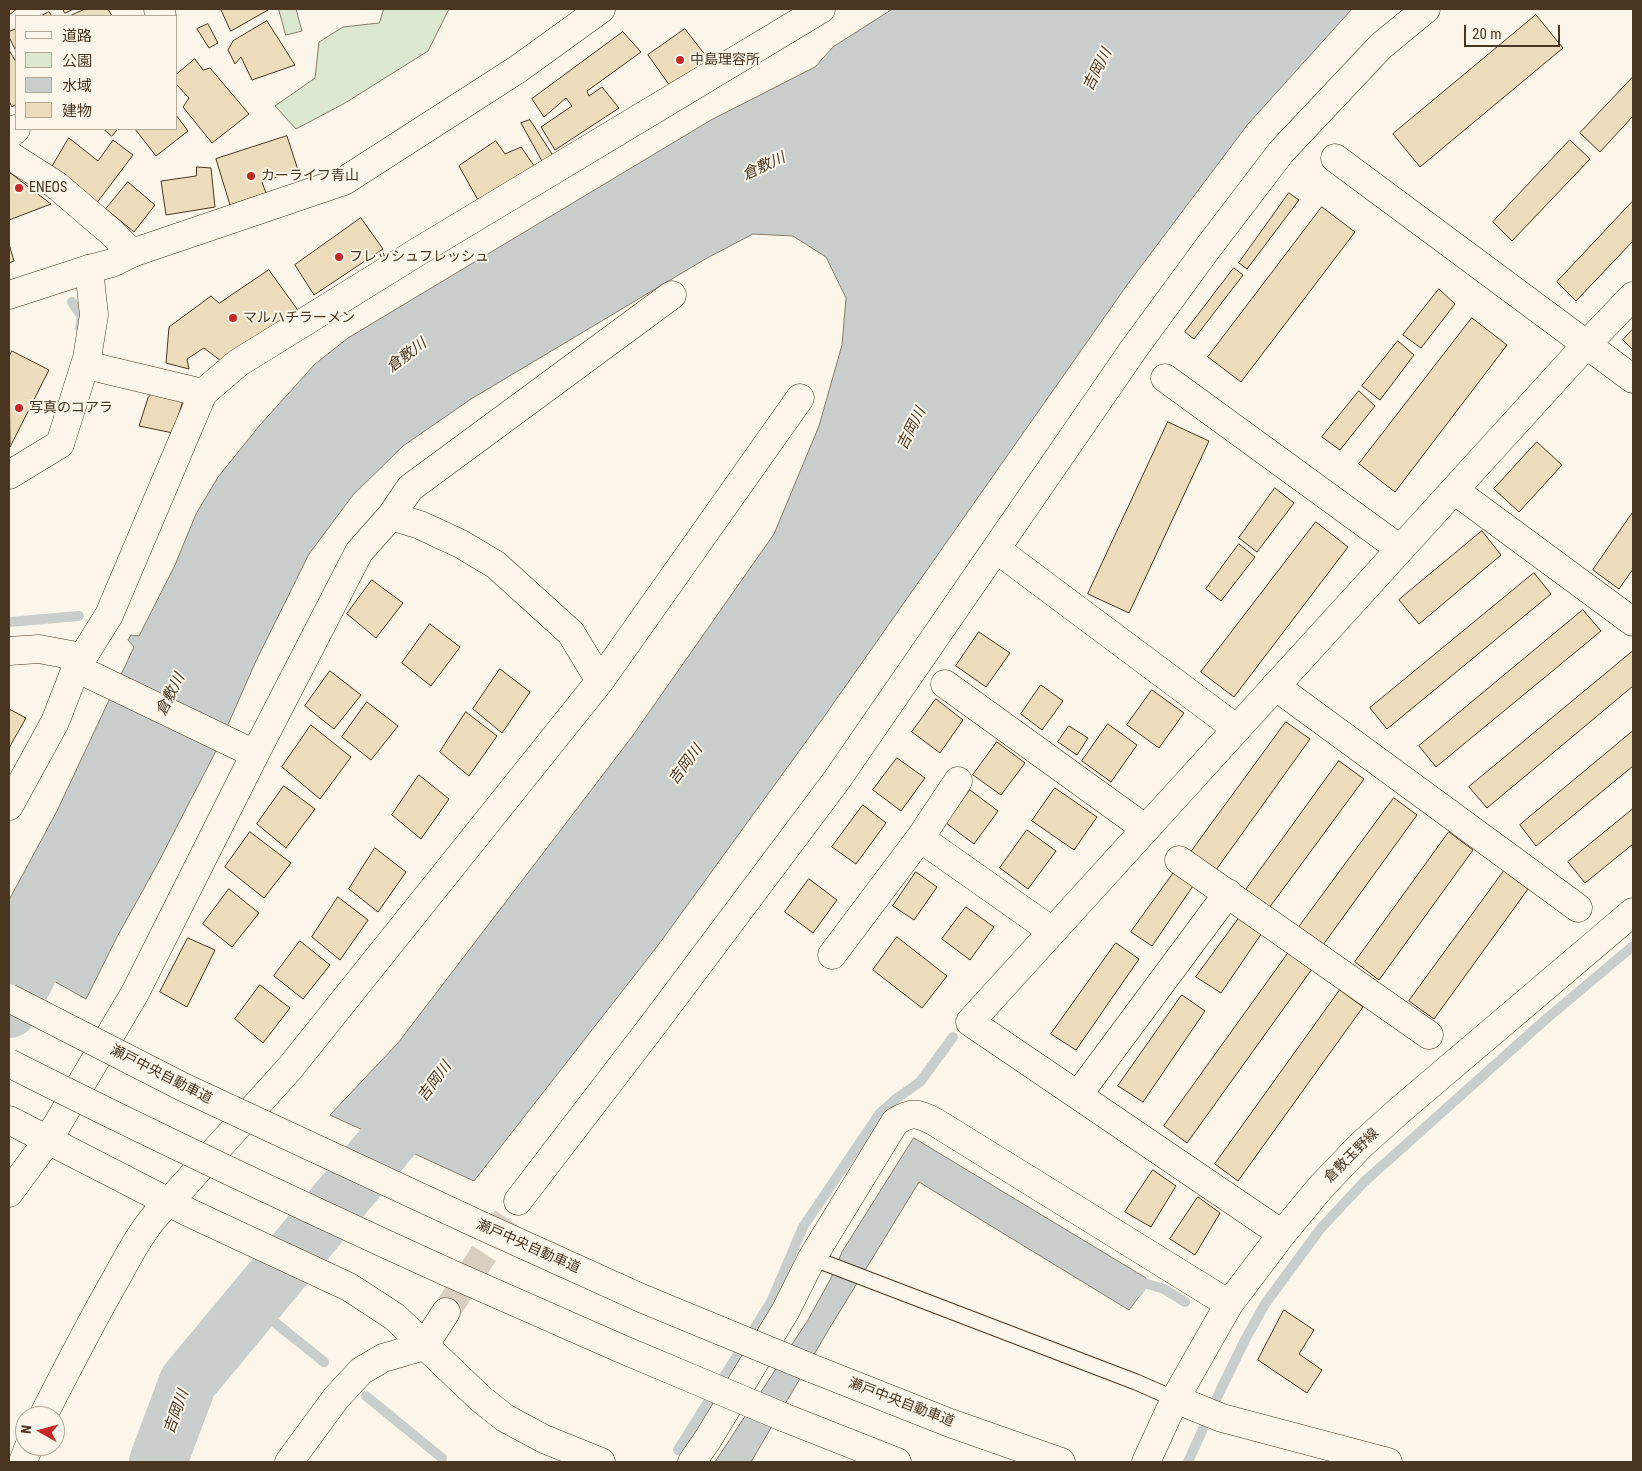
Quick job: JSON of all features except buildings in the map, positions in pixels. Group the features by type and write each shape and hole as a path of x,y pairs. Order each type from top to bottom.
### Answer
{"main road":[{"path":"9,295 112,263 132,253 344,181 518,69 601,9"},
{"path":"9,806 55,722 109,615 203,393 238,363 419,251 822,9"},
{"path":"518,1201 836,781 1133,350 1207,249 1281,152 1381,46 1426,9"},
{"path":"9,155 56,185 111,232 132,253"},
{"path":"1335,158 1633,378"},
{"path":"9,476 60,444 87,357 94,315 89,269"},
{"path":"9,1193 41,1136 136,993 250,752 359,552 391,516 410,488 672,296"},
{"path":"1282,1234 970,1022 1587,344 1633,296"},
{"path":"87,357 203,393"},
{"path":"1165,378 1400,549"},
{"path":"48,1406 99,1308 157,1212 180,1207 600,681 800,398"},
{"path":"1454,490 1633,622"},
{"path":"391,516 420,525 462,544 496,565 571,634 600,681"},
{"path":"996,549 1237,729"},
{"path":"9,651 39,649 71,655 82,670 250,752"},
{"path":"945,684 1146,829"},
{"path":"1275,686 1578,908"},
{"path":"832,955 920,838 958,781"},
{"path":"920,838 1052,932"},
{"path":"1179,860 1429,1034"},
{"path":"1078,1095 1228,893"},
{"name":"倉敷玉野線","path":"1146,1462 1184,1403 1229,1304 1282,1234 1320,1188 1360,1146 1400,1110 1633,912"},
{"name":"瀬戸中央自動車道","path":"9,998 183,1087 641,1298 950,1423 1061,1462"},
{"path":"9,1063 140,1129 447,1272 624,1350 783,1417 897,1462"},
{"path":"692,1462 708,1439 786,1310 822,1262 895,1122 906,1115 922,1115 935,1122 1229,1304"},
{"path":"9,1120 180,1207 349,1287 395,1316 481,1399 505,1418 544,1439 601,1462"},
{"path":"288,1462 336,1398 361,1370 383,1358 424,1346 446,1312"},
{"path":"1184,1403 1222,1418 1388,1462"}],"lane":[{"path":"822,1262 1136,1382 1184,1403"}],"green space":[{"path":"279,9 296,9 302,31 286,35"},
{"path":"384,9 449,9 428,51 345,103 296,129 275,106 315,78 319,42 343,27 379,23"}],"water":[{"path":"893,9 1352,9 1248,124 1127,285 821,721 659,944 474,1181 330,1115 398,1043 631,738 774,534 819,426 842,345 846,298 826,257 793,236 753,234 707,258 471,399 403,446 353,495 309,554 256,661 218,747 86,999 9,956 9,900 57,811 134,647 128,640 131,635 139,636 175,565 196,514 218,477 260,425 315,364 348,338 711,120 815,67 833,47"},
{"path":"914,1138 1146,1278 1144,1290 1129,1310 919,1182 829,1329 751,1462 715,1462 808,1320 831,1278 842,1252"}],"waterway":[{"path":"72,302 82,317 80,328"},
{"path":"9,622 79,616"},
{"name":"倉敷川","path":"9,1009 67,897"},
{"path":"1188,1462 1220,1391 1265,1304 1321,1228 1364,1182 1545,1020 1633,946"},
{"path":"678,1450 771,1302 803,1227 880,1113 920,1082 953,1037"},
{"name":"吉岡川","path":"158,1462 188,1382 415,1109 437,1079"},
{"path":"1138,1292 1144,1283 1164,1289 1185,1302"},
{"path":"252,1304 324,1362"},
{"path":"366,1396 442,1458"}],"tunnel":[{"path":"446,1312 518,1201"}],"place":[{"name":"中島理容所","path":"680,60"},
{"name":"カーライフ青山","path":"251,176"},
{"name":"ENEOS","path":"19,188"},
{"name":"フレッシュフレッシュ","path":"339,257"},
{"name":"マルハチラーメン","path":"233,318"},
{"name":"写真のコアラ","path":"19,408"}]}
